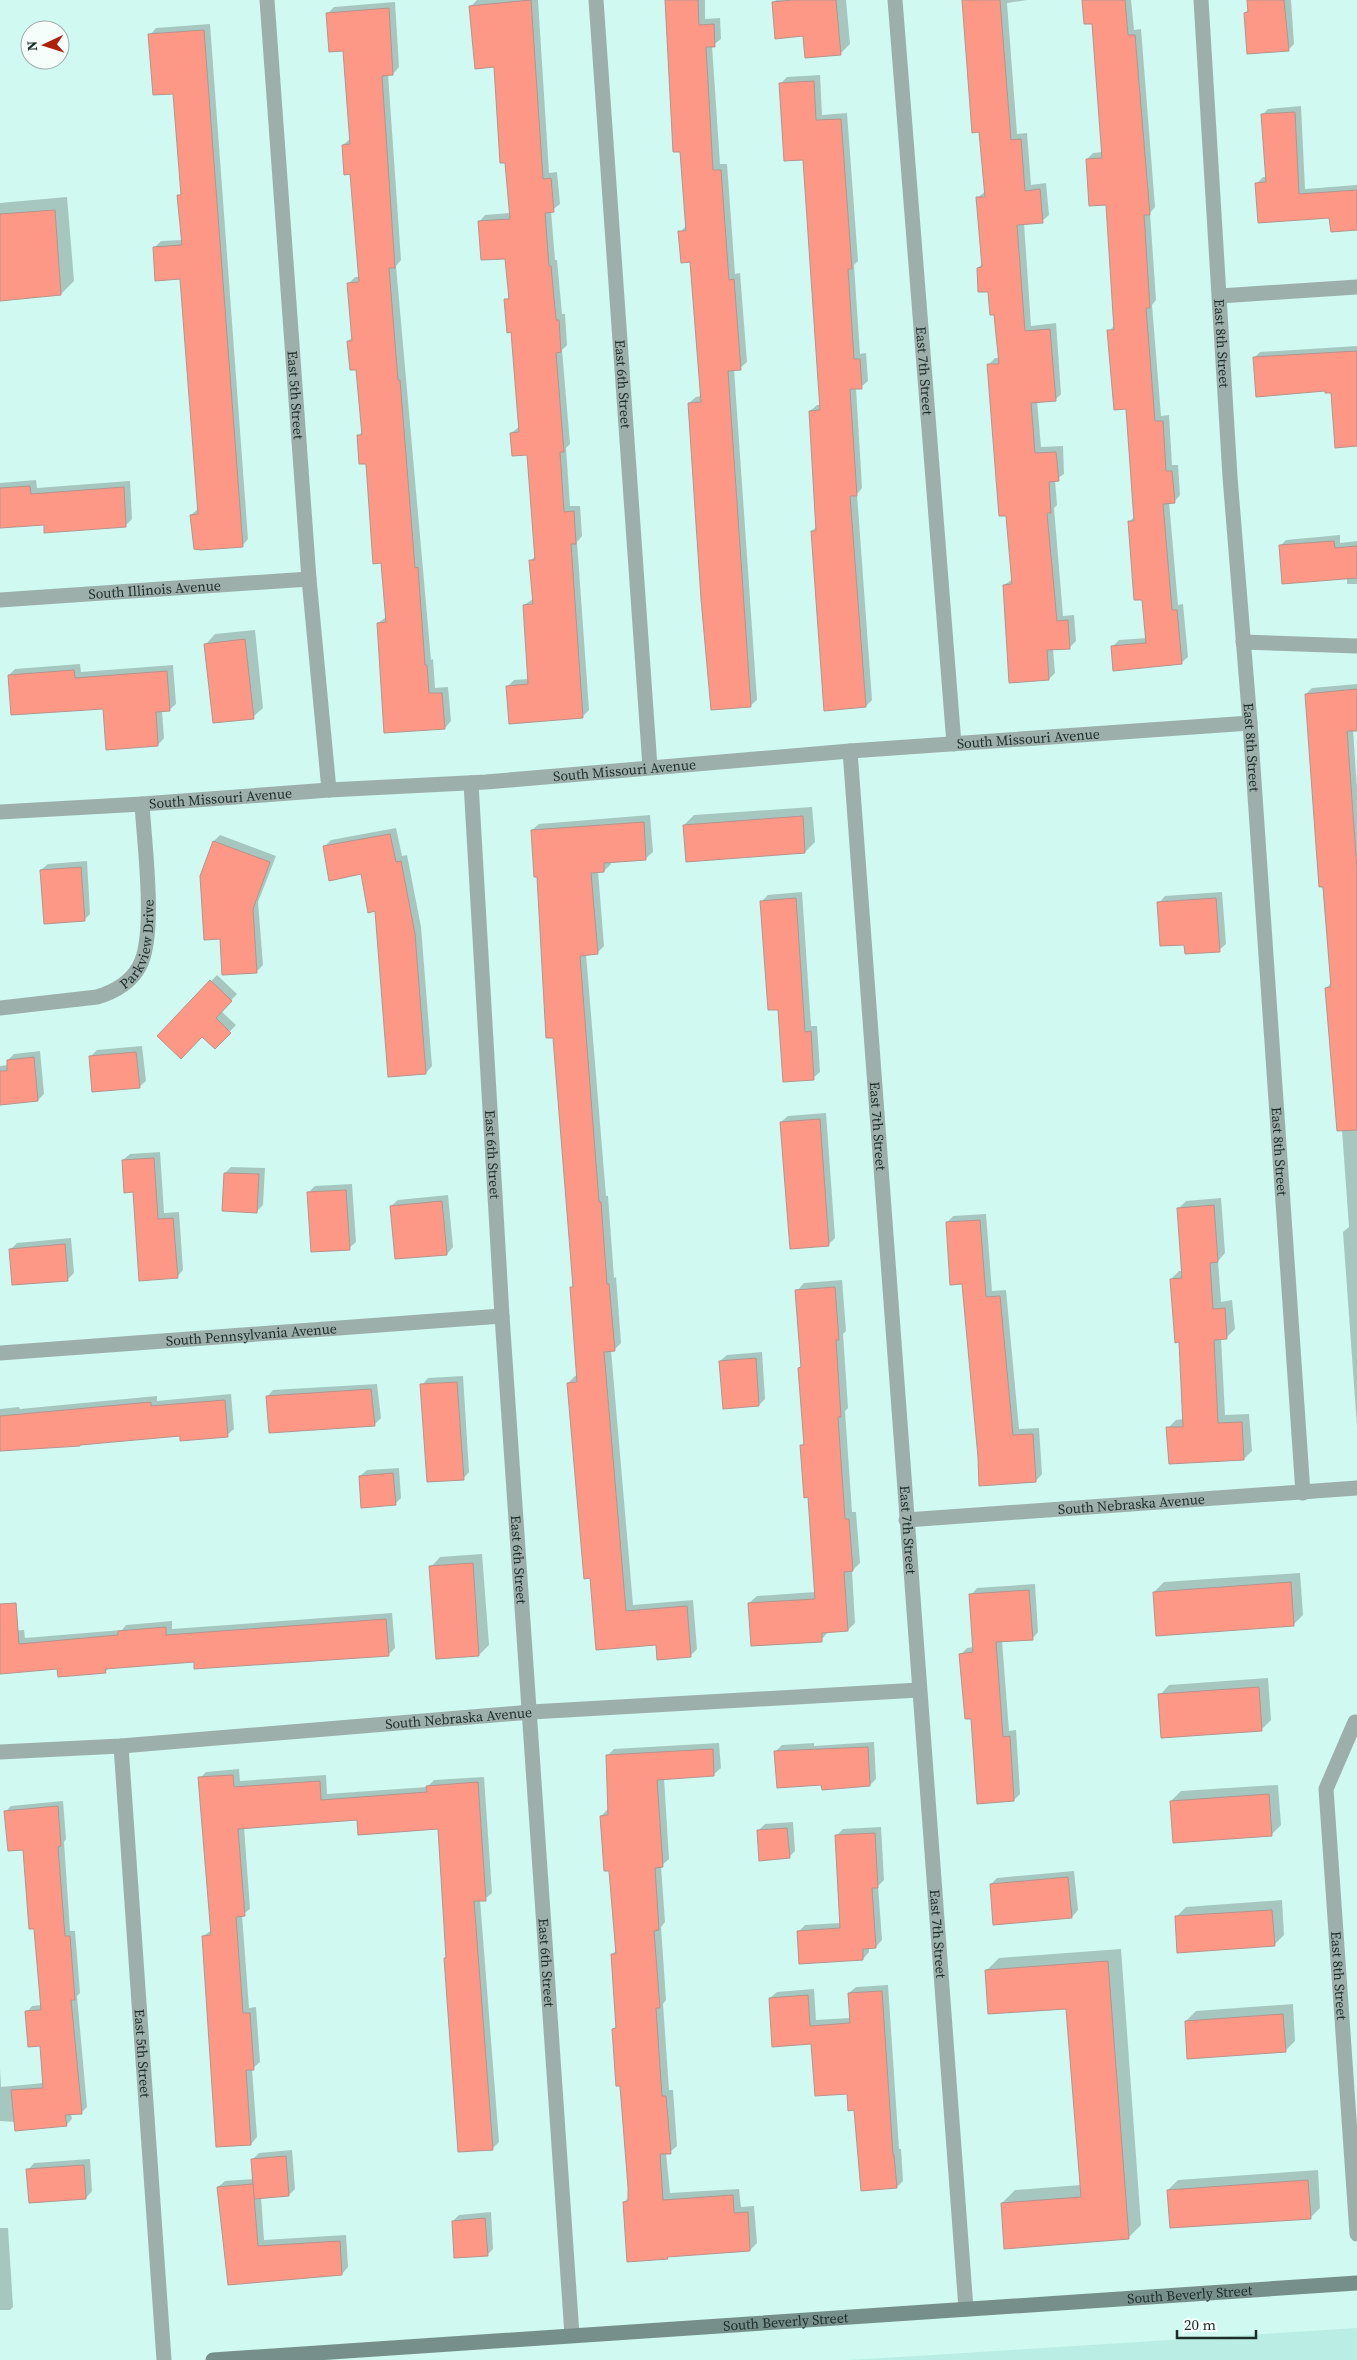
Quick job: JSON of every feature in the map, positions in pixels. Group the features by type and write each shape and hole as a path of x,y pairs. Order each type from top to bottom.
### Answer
{"main road":[{"name":"South Beverly Street","path":"213,2360 1357,2282"}],"street":[{"name":"East 5th Street","path":"267,0 309,579 329,790"},
{"name":"East 6th Street","path":"596,0 650,767"},
{"name":"East 7th Street","path":"896,0 954,744"},
{"name":"East 8th Street","path":"1201,0 1243,642 1303,1493"},
{"path":"1220,296 1357,287"},
{"name":"South Illinois Avenue","path":"0,600 309,579"},
{"path":"1243,642 1357,646"},
{"name":"South Missouri Avenue","path":"0,812 329,790 471,783 850,751 1250,723"},
{"name":"East 7th Street","path":"850,751 966,2309"},
{"name":"East 6th Street","path":"471,783 502,1316 531,1712 572,2336"},
{"name":"Parkview Drive","path":"0,1008 97,997 112,993 124,984 139,967 146,948 149,921 142,804"},
{"name":"South Pennsylvania Avenue","path":"0,1353 502,1316"},
{"name":"South Nebraska Avenue","path":"906,1520 1357,1488"},
{"name":"South Nebraska Avenue","path":"0,1752 121,1746 531,1712 919,1690"},
{"name":"East 8th Street","path":"1354,1722 1326,1789 1357,2234"},
{"name":"East 5th Street","path":"121,1746 164,2360"}],"shaded area":[{"path":"1357,2328 1357,2360 849,2360 933,2355"}],"building":[{"path":"531,0 543,179 551,178 554,212 545,213 556,320 559,320 561,352 556,353 564,452 560,452 564,512 574,511 576,544 571,544 583,718 509,724 506,686 528,684 523,605 533,604 529,560 535,560 527,455 512,456 510,433 519,432 511,332 507,333 504,299 509,299 505,259 481,260 478,221 510,219 505,163 500,163 494,67 475,69 469,6"},
{"path":"665,0 698,0 699,25 714,24 715,47 706,47 713,170 721,170 729,280 734,279 741,370 728,371 751,707 711,710 701,599 688,403 701,402 690,262 681,263 678,231 686,231 680,152 673,152"},
{"path":"836,0 841,55 805,58 803,36 775,39 772,2"},
{"path":"962,0 1000,0 1011,140 1021,139 1025,191 1040,189 1043,223 1017,225 1025,331 1050,329 1056,401 1031,403 1035,453 1056,452 1059,481 1049,482 1051,513 1047,513 1057,621 1068,620 1070,649 1047,650 1049,680 1009,683 1003,585 1012,584 1006,516 999,516 987,364 999,364 994,315 990,315 988,292 978,292 977,268 982,267 976,197 985,197 979,132 972,133"},
{"path":"1082,0 1125,0 1128,35 1135,35 1150,215 1144,215 1150,308 1146,308 1155,421 1163,421 1166,471 1172,471 1175,503 1163,504 1172,610 1177,610 1182,664 1113,671 1111,646 1146,643 1142,600 1134,600 1128,521 1134,521 1126,409 1114,410 1107,330 1114,330 1106,205 1089,206 1086,159 1102,158 1092,24 1084,24"},
{"path":"1247,0 1284,0 1289,51 1247,54 1244,13 1248,12"},
{"path":"389,8 393,75 382,76 395,268 389,268 415,568 418,567 425,665 427,665 429,693 442,693 445,729 384,733 377,623 386,622 381,563 373,564 366,464 359,464 357,435 362,435 356,370 350,370 347,341 352,341 347,283 359,282 350,174 344,175 342,145 350,144 343,51 329,52 326,13"},
{"path":"204,30 243,547 201,550 194,549 190,515 198,514 180,279 155,281 153,247 182,245 177,195 181,195 173,94 153,95 148,34"},
{"path":"814,81 816,120 841,119 852,269 848,269 854,359 860,359 862,389 850,389 857,496 850,496 866,707 824,711 811,531 816,531 809,411 820,410 803,160 784,161 779,83"},
{"path":"1295,112 1299,194 1357,190 1357,230 1331,232 1329,218 1258,223 1255,183 1266,182 1261,114"},
{"path":"55,210 61,295 0,301 0,214"},
{"path":"1357,351 1357,446 1335,448 1331,393 1325,393 1325,391 1256,397 1253,357"},
{"path":"30,486 31,494 124,487 126,527 44,533 44,525 0,528 0,488"},
{"path":"1334,541 1335,548 1357,546 1357,578 1282,584 1279,545"},
{"path":"245,639 254,719 213,723 204,644"},
{"path":"74,670 75,678 167,671 170,711 156,712 158,746 106,750 103,709 11,715 8,675"},
{"path":"1357,689 1357,731 1347,731 1357,869 1357,1130 1337,1131 1325,988 1331,987 1323,887 1319,887 1305,694"},
{"path":"803,816 805,853 686,862 683,825"},
{"path":"644,822 646,860 604,863 604,872 591,873 598,954 580,956 599,1202 601,1202 607,1284 609,1284 615,1351 604,1352 626,1611 687,1606 691,1657 657,1660 656,1645 596,1650 590,1578 584,1579 567,1383 577,1382 570,1287 573,1287 553,1038 546,1038 537,877 534,877 531,830"},
{"path":"390,834 396,862 401,861 415,934 426,1074 388,1077 375,911 368,913 361,874 329,881 323,846"},
{"path":"213,841 270,862 253,909 257,973 222,975 220,939 204,940 200,876"},
{"path":"81,867 85,921 44,924 40,870"},
{"path":"796,898 805,1032 811,1031 814,1080 783,1082 778,1010 768,1010 760,901"},
{"path":"1216,898 1220,952 1185,954 1184,945 1160,946 1157,902"},
{"path":"210,980 232,1001 216,1018 231,1033 215,1049 202,1037 181,1059 157,1036"},
{"path":"136,1052 140,1088 92,1092 89,1056"},
{"path":"34,1057 38,1101 0,1105 0,1071 7,1071 7,1060"},
{"path":"820,1119 829,1246 790,1249 780,1122"},
{"path":"154,1158 158,1219 173,1218 178,1278 139,1281 133,1192 124,1193 122,1160"},
{"path":"224,1173 259,1174 257,1213 222,1211"},
{"path":"346,1190 350,1250 311,1252 307,1192"},
{"path":"442,1201 447,1255 395,1259 390,1206"},
{"path":"1214,1205 1218,1262 1210,1263 1213,1309 1225,1308 1227,1339 1214,1340 1218,1423 1242,1422 1244,1460 1169,1464 1166,1427 1183,1427 1179,1342 1175,1343 1170,1279 1182,1278 1177,1208"},
{"path":"980,1220 986,1297 1000,1296 1013,1435 1033,1434 1036,1482 979,1486 962,1284 950,1285 946,1222"},
{"path":"65,1244 68,1281 12,1285 9,1249"},
{"path":"835,1287 839,1340 836,1340 841,1417 838,1417 845,1519 849,1519 853,1571 844,1572 848,1631 822,1633 822,1642 751,1646 748,1603 815,1599 808,1497 804,1498 800,1445 804,1445 798,1368 801,1367 795,1290"},
{"path":"756,1358 759,1406 723,1409 719,1361"},
{"path":"457,1382 464,1480 427,1482 420,1384"},
{"path":"371,1389 375,1426 269,1433 266,1396"},
{"path":"225,1400 228,1437 180,1441 180,1436 80,1446 0,1451 0,1416 151,1402 151,1406"},
{"path":"393,1473 396,1505 361,1508 359,1476"},
{"path":"473,1563 479,1656 436,1659 429,1566"},
{"path":"1291,1582 1294,1626 1156,1636 1153,1592"},
{"path":"1029,1590 1033,1640 996,1642 1003,1737 1010,1736 1014,1801 977,1804 971,1719 965,1719 959,1654 973,1652 969,1594"},
{"path":"16,1603 19,1644 118,1635 118,1631 166,1627 166,1635 386,1619 389,1656 194,1669 194,1662 105,1669 106,1673 58,1677 57,1669 0,1674 0,1604"},
{"path":"1259,1687 1262,1731 1161,1738 1158,1694"},
{"path":"868,1747 870,1786 822,1790 821,1785 777,1788 774,1751"},
{"path":"713,1749 714,1776 657,1780 663,1867 655,1868 659,1930 654,1931 660,2008 656,2008 662,2096 666,2096 671,2154 660,2154 663,2200 733,2195 734,2213 748,2212 750,2251 627,2262 623,2202 628,2201 628,2187 620,2086 616,2086 612,2029 616,2028 611,1954 616,1954 609,1871 604,1871 600,1816 608,1815 606,1755"},
{"path":"233,1775 234,1787 320,1781 321,1800 427,1792 426,1786 478,1782 486,1901 474,1901 493,2150 458,2152 444,1958 446,1958 438,1829 358,1835 357,1820 238,1829 245,1916 236,1917 243,2013 250,2013 254,2070 246,2070 251,2145 216,2147 202,1936 211,1935 198,1777"},
{"path":"1269,1794 1272,1836 1173,1843 1170,1801"},
{"path":"58,1806 61,1846 58,1847 65,1936 70,1936 75,2000 71,2000 82,2114 65,2115 67,2126 15,2131 11,2090 43,2088 40,2046 28,2047 25,2011 41,2010 34,1929 29,1929 23,1850 8,1851 4,1811"},
{"path":"787,1828 790,1858 759,1861 757,1830"},
{"path":"875,1833 878,1888 872,1888 876,1948 863,1949 863,1960 799,1964 797,1931 840,1928 835,1835"},
{"path":"1068,1877 1072,1918 993,1925 990,1884"},
{"path":"1272,1910 1275,1946 1177,1953 1175,1916"},
{"path":"1108,1961 1129,2239 1004,2249 1001,2203 1081,2197 1066,2009 988,2014 985,1970"},
{"path":"882,1991 897,2188 861,2191 854,2110 848,2111 847,2094 815,2096 811,2044 772,2047 769,1998 808,1995 810,2026 850,2023 848,1993"},
{"path":"1283,2014 1286,2052 1187,2059 1185,2021"},
{"path":"286,2156 289,2196 254,2199 251,2159"},
{"path":"84,2165 86,2199 29,2203 26,2169"},
{"path":"1308,2180 1311,2219 1170,2228 1167,2190"},
{"path":"253,2184 258,2246 340,2241 342,2275 228,2285 217,2187"},
{"path":"485,2218 488,2256 454,2258 452,2221"}]}
